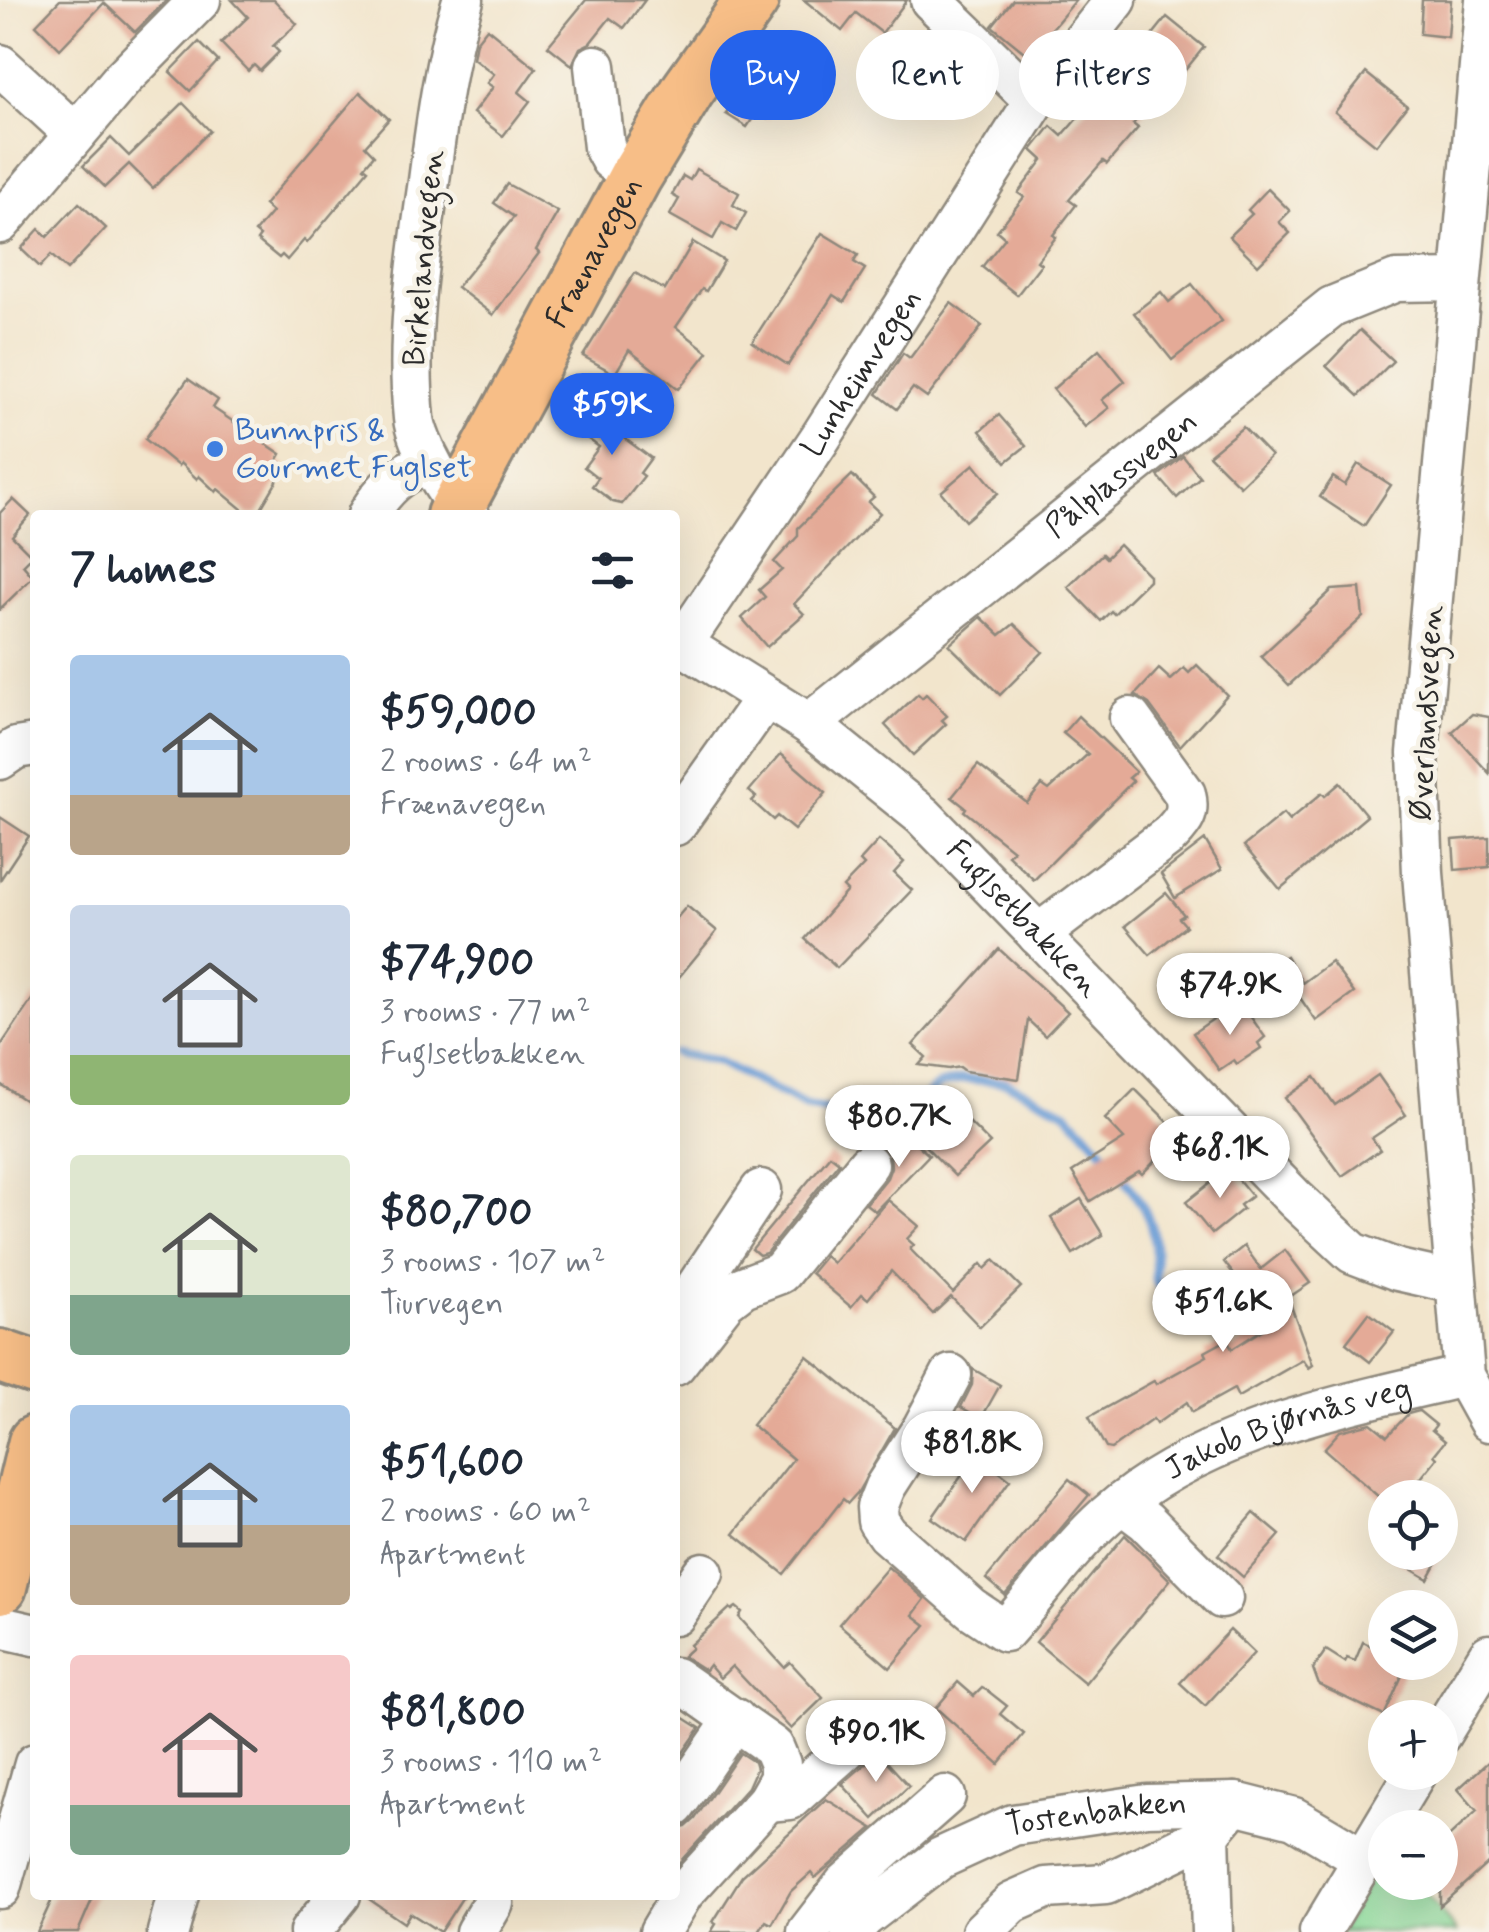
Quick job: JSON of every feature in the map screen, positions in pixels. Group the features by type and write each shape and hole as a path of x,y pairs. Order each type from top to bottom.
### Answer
{"main road":[{"name":"Frænavegen","path":"462,510 635,177 688,90 752,0"},
{"path":"0,1356 30,1366"},
{"path":"0,1588 30,1463"}],"street":[{"path":"0,223 123,78 200,0"},
{"name":"Birkelandvegen","path":"458,510 441,476 428,461 414,422 412,340 419,248 446,56 463,0"},
{"path":"931,0 1019,85"},
{"name":"Lunheimvegen","path":"1092,30 1116,0"},
{"name":"Øverlandsvegen","path":"1486,0 1418,753 1423,873 1464,1376 1489,1421"},
{"path":"0,64 75,134"},
{"path":"595,66 604,147 611,160 635,177"},
{"name":"Lunheimvegen","path":"680,641 819,440 1023,120"},
{"name":"Pålplassvegen","path":"809,724 1332,307 1396,280 1460,280"},
{"path":"371,510 382,492 401,474 428,461"},
{"name":"Fuglsetbakken","path":"680,643 809,724 923,816 1295,1200 1352,1253 1398,1270 1456,1282"},
{"path":"680,818 766,697"},
{"path":"1038,936 1170,835 1186,817 1184,794 1130,718"},
{"path":"680,1359 724,1302 742,1287 780,1273 868,1164"},
{"path":"680,1311 761,1190"},
{"name":"Jakob Bjørnås veg","path":"952,1374 885,1487 877,1507 878,1522 972,1609 1006,1631 1102,1519 1192,1460 1296,1416 1464,1376"},
{"name":"Jakob Bjørnås veg","path":"1122,1503 1146,1521 1222,1598"},
{"path":"680,1608 703,1573"},
{"path":"0,1627 30,1634"},
{"path":"1458,1711 1483,1677"},
{"path":"680,1681 774,1748 780,1764 780,1778 767,1801 680,1898"},
{"path":"680,1799 735,1719"},
{"path":"767,1801 790,1799 852,1743"},
{"path":"0,1888 30,1782"},
{"path":"1320,1932 1405,1790"},
{"path":"808,1932 846,1884 945,1796"},
{"path":"982,1932 1012,1903 1046,1888 1106,1884 1209,1834 1235,1803"},
{"name":"Tostenbakken","path":"851,1932 864,1917 941,1858 1014,1825 1147,1805 1235,1803 1294,1818 1363,1859"},
{"path":"1209,1834 1212,1932"},
{"path":"168,1932 177,1900"},
{"path":"310,1932 336,1900"},
{"path":"660,1932 679,1900"}],"green space":[{"path":"1368,1882 1368,1900 1430,1900 1457,1932 1340,1932"}],"building":[{"path":"60,0 167,0 135,32 104,3 60,49 36,25"},
{"path":"232,0 274,0 297,24 273,46 279,52 260,71 254,65 248,71 221,43 248,17"},
{"path":"586,0 645,0 624,28 610,18 590,43 580,48 572,65 548,46"},
{"path":"804,0 907,0 884,30 878,30 856,13 842,31"},
{"path":"1013,0 1076,0 1051,30 1019,30 1019,48 992,26"},
{"path":"1422,0 1451,0 1448,37 1420,34"},
{"path":"1167,17 1183,30 1157,30"},
{"path":"487,28 536,68 519,92 530,101 503,136 473,113 493,87 487,83 494,74 473,58 476,42"},
{"path":"1187,33 1204,47 1187,68"},
{"path":"199,42 218,61 190,91 170,72"},
{"path":"1366,73 1407,106 1376,145 1335,112"},
{"path":"360,92 389,119 365,146 374,155 364,167 368,170 307,243 304,240 287,260 282,255 279,258 257,240 260,236 255,232 272,212 264,205"},
{"path":"183,103 210,131 153,188 129,164 105,187 83,166 111,138 129,156"},
{"path":"1076,120 1136,120 1133,124 1138,128 1069,200 1076,205 1037,261 1041,264 1017,295 982,267 1005,238 997,231 1024,197 1018,193 1043,160 1032,150 1051,126 1062,136"},
{"path":"696,169 739,193 733,205 746,213 736,231 722,223 713,239 670,215 679,199 672,195 683,176 690,180"},
{"path":"507,184 558,212 536,250 539,253 493,315 457,287 514,217 494,203"},
{"path":"1268,189 1290,211 1279,222 1290,233 1258,265 1229,236 1252,214 1248,210"},
{"path":"79,203 106,228 67,270 51,255 40,267 21,249 39,229 47,237"},
{"path":"822,233 858,255 854,262 865,269 844,302 833,295 788,365 752,342"},
{"path":"693,242 724,261 706,291 702,289 676,327 708,352 679,389 629,350 615,374 583,356 635,273 665,290"},
{"path":"1192,284 1222,321 1172,360 1134,313 1161,292 1169,302"},
{"path":"951,303 982,326 927,398 913,388 897,409 877,394 903,353 910,358"},
{"path":"1360,330 1393,361 1358,396 1326,366"},
{"path":"1099,349 1125,381 1102,400 1109,408 1085,427 1053,389"},
{"path":"188,379 218,400 213,408 281,454 277,461 286,466 260,510 243,510 145,439"},
{"path":"594,406 614,421 609,427 651,458 640,473 644,476 622,504 592,486 598,478 584,467 599,447 576,430"},
{"path":"999,415 1026,446 1006,462 980,431"},
{"path":"1243,427 1271,456 1240,486 1209,455"},
{"path":"1183,456 1200,477 1177,498 1158,476"},
{"path":"974,464 998,493 965,521 941,492"},
{"path":"1358,464 1391,485 1364,526 1320,497 1333,477 1345,485"},
{"path":"852,475 874,497 868,502 880,513 794,604 804,614 767,647 742,618 765,597 759,590 782,570 774,562 798,536 798,528"},
{"path":"13,499 30,515 12,536 30,554 23,565 30,580 0,609 0,513"},
{"path":"1119,545 1149,575 1149,580 1114,614 1111,611 1101,621 1068,587 1102,554 1106,558"},
{"path":"1360,588 1363,617 1289,685 1261,656 1332,590"},
{"path":"981,617 1000,635 1014,624 1043,652 1000,695 949,645"},
{"path":"1197,665 1227,695 1180,746 1149,704 1135,695 1159,669 1171,680 1184,668 1189,673"},
{"path":"918,694 922,698 926,694 947,716 942,720 946,724 913,755 885,725"},
{"path":"1472,714 1489,717 1489,773 1452,732"},
{"path":"1078,716 1136,772 1129,778 1133,781 1034,880 1008,855 1013,850 952,797 978,765 1027,803 1042,785 1049,790 1088,754 1063,733"},
{"path":"781,754 826,793 794,830 777,816 773,820 752,801 756,797 749,791"},
{"path":"1340,783 1367,816 1280,889 1244,846 1283,814 1289,821"},
{"path":"0,817 29,836 0,880"},
{"path":"1489,837 1489,867 1455,870 1453,840"},
{"path":"879,840 904,862 894,873 912,890 837,968 805,939 847,891 843,887 864,865 860,861"},
{"path":"1205,840 1222,869 1175,898 1161,874"},
{"path":"1166,893 1184,915 1179,918 1186,926 1150,955 1125,926"},
{"path":"687,906 717,931 680,976 680,914"},
{"path":"999,949 1068,1012 1045,1036 1028,1020 1019,1079 960,1067 919,1065 926,1057 913,1045"},
{"path":"1286,956 1302,982 1275,998 1259,972"},
{"path":"1331,962 1354,993 1316,1021 1294,989"},
{"path":"30,1002 30,1104 0,1084 0,1047"},
{"path":"1243,1006 1265,1037 1258,1043 1261,1048 1237,1064 1234,1060 1219,1070 1193,1033 1222,1013 1226,1018"},
{"path":"1378,1075 1406,1115 1372,1138 1380,1150 1342,1176 1285,1098 1315,1077 1335,1105"},
{"path":"1135,1089 1181,1135 1142,1174 1139,1171 1090,1201 1072,1172 1124,1139 1105,1119"},
{"path":"963,1116 990,1143 955,1176 925,1146 948,1124 952,1128"},
{"path":"908,1136 929,1155 875,1211 866,1204 887,1178 890,1155"},
{"path":"830,1155 839,1162 766,1253 759,1255 752,1249"},
{"path":"1229,1168 1252,1196 1240,1205 1243,1209 1212,1234 1186,1202"},
{"path":"1081,1199 1103,1235 1073,1254 1051,1218"},
{"path":"888,1200 919,1226 907,1239 914,1245 910,1249 953,1293 981,1264 985,1269 994,1260 1021,1287 980,1327 951,1297 933,1314 891,1271 868,1299 862,1294 851,1307 811,1273 825,1256 833,1263"},
{"path":"1244,1246 1261,1269 1285,1250 1310,1283 1288,1298 1313,1365 1309,1368 1303,1360 1238,1397 1234,1389 1192,1412 1187,1402 1156,1424 1153,1419 1111,1449 1106,1448 1089,1417 1207,1356 1205,1352 1227,1340 1232,1349 1273,1323 1224,1262"},
{"path":"1369,1313 1394,1332 1370,1362 1346,1343"},
{"path":"807,1356 895,1428 858,1492 848,1503 843,1499 784,1574 734,1534 793,1459 752,1425"},
{"path":"973,1369 1000,1385 981,1419 961,1407 972,1385"},
{"path":"1419,1411 1436,1425 1432,1430 1445,1441 1419,1480 1368,1480 1368,1488 1324,1449 1340,1431 1371,1423 1387,1436 1408,1414"},
{"path":"981,1448 999,1461 994,1468 1010,1480 966,1542 932,1518"},
{"path":"1069,1479 1089,1495 1005,1595 986,1579"},
{"path":"1254,1513 1280,1535 1243,1577 1218,1555"},
{"path":"1125,1535 1170,1580 1085,1683 1036,1642"},
{"path":"888,1567 925,1599 913,1615 926,1625 890,1668 839,1624"},
{"path":"1413,1570 1433,1570 1428,1579"},
{"path":"730,1608 742,1612 739,1617 784,1667 790,1662 823,1698 791,1729 732,1666 720,1678 709,1665 705,1670 683,1656"},
{"path":"1230,1630 1254,1653 1205,1706 1180,1683"},
{"path":"1363,1642 1368,1644 1368,1680 1400,1680 1391,1700 1368,1700 1368,1708 1319,1685 1313,1669 1326,1650 1345,1662 1347,1658 1355,1661"},
{"path":"958,1682 974,1696 982,1688 988,1691 1007,1706 1000,1714 1024,1734 999,1764 936,1708"},
{"path":"680,1715 700,1728 680,1757"},
{"path":"876,1750 909,1786 874,1819 842,1784"},
{"path":"740,1753 754,1762 756,1769 748,1787 680,1862 680,1828 695,1819"},
{"path":"1489,1761 1489,1862 1458,1890 1458,1828 1477,1811 1458,1789"},
{"path":"826,1799 873,1828 815,1878 811,1873 791,1891 772,1924 766,1921 759,1932 711,1932 716,1924 713,1922 742,1876"},
{"path":"52,1900 92,1900 78,1932 37,1932"},
{"path":"370,1900 461,1900 440,1932 410,1913 404,1923"}],"waterway":[{"path":"680,1054 717,1061 805,1106 880,1122 898,1120 939,1085 962,1079 1006,1082 1067,1112 1112,1160"},
{"path":"1121,1173 1150,1223 1155,1281 1160,1288 1201,1296 1263,1339"}],"place":[{"name":"Bunnpris & Gourmet Fuglset","path":"215,449"}]}
